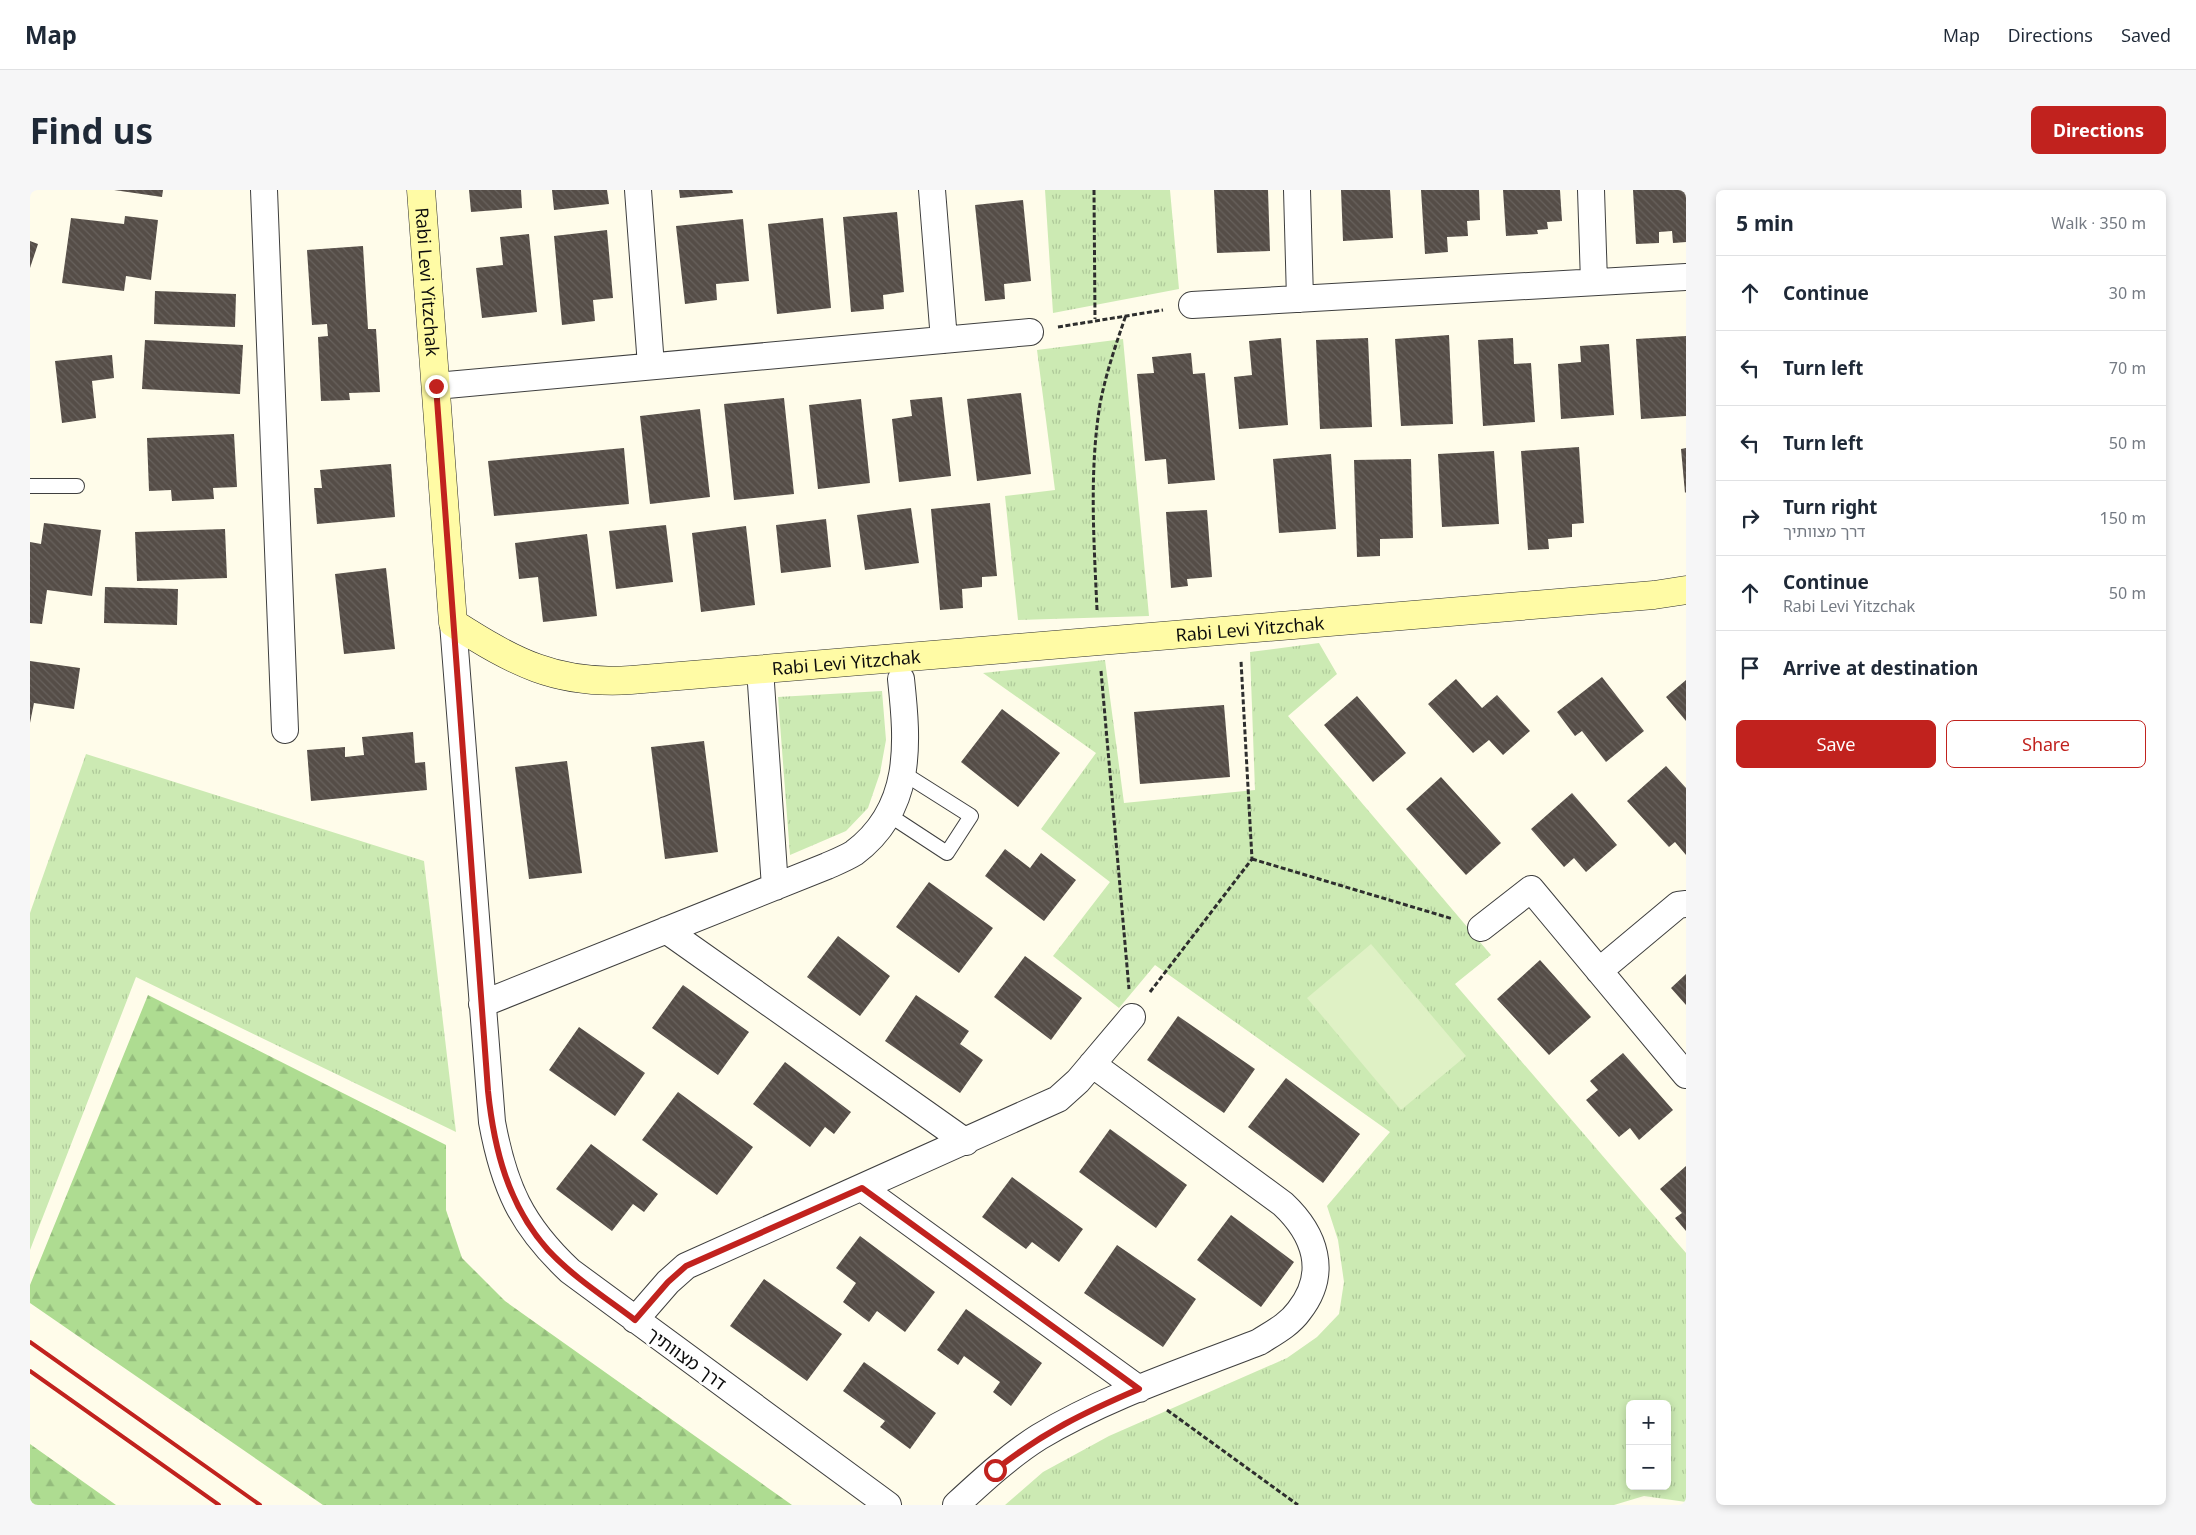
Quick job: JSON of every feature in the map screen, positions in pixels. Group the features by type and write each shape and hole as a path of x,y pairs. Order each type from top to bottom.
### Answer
{"street":[{"path":"264,190 285,730"},
{"name":"Rabi Levi Yitzchak","path":"421,190 453,623 499,652 519,662 562,677 607,682 1654,595 1686,590"},
{"path":"638,190 651,366"},
{"path":"932,190 944,340"},
{"path":"1297,190 1300,299"},
{"path":"1591,190 1594,282"},
{"path":"1192,305 1686,277"},
{"path":"436,386 1030,332"},
{"name":"דרך מצוותיך","path":"453,623 492,1122 505,1178 516,1203 531,1228 548,1250 570,1271 888,1505"},
{"path":"760,669 775,887"},
{"path":"482,1004 775,887 852,854 872,838 889,815 896,801 903,773 906,734 901,679"},
{"path":"1481,928 1531,889 1686,1075"},
{"path":"1599,971 1678,905 1686,904"},
{"path":"666,930 966,1142"},
{"path":"635,1320 668,1282 686,1266 966,1142 1058,1099 1078,1081 1132,1017"},
{"path":"956,1505 995,1470 1037,1439 1087,1411 1259,1342 1282,1328 1299,1312 1310,1293 1315,1274 1315,1255 1309,1236 1299,1219 1283,1204 1092,1064"},
{"path":"862,1188 1139,1389"}],"lane":[{"path":"30,486 77,486"},
{"path":"889,815 947,853 971,816 903,773"}],"path":[{"path":"1094,190 1095,320"},
{"path":"1030,332 1192,305"},
{"path":"1132,1017 1252,859 1239,630"},
{"path":"1252,859 1481,928"},
{"path":"1139,1389 1298,1505"}],"green space":[{"path":"1045,190 1170,190 1179,289 1053,313"},
{"path":"1123,339 1149,616 1018,620 1005,496 1055,490 1037,350"},
{"path":"1319,643 1337,674 1288,716 1491,955 1455,984 1686,1253 1686,1502 1644,1496 1614,1505 1005,1505 1043,1472 1109,1436 1287,1358 1317,1337 1339,1314 1344,1282 1338,1240 1327,1206 1390,1132 1155,965 1119,1008 1053,956 1110,882 1041,829 1096,753 983,673 1105,660 1124,803 1255,790 1250,652"},
{"path":"882,691 886,740 880,773 868,808 846,831 790,855 778,697"},
{"path":"86,754 424,861 456,1132 136,977 30,1250 30,913"},
{"path":"1371,944 1466,1056 1401,1110 1307,998"},
{"path":"148,995 446,1145 446,1210 462,1258 505,1301 792,1505 323,1505 30,1303 30,1285"},
{"path":"30,1444 116,1505 30,1505"}],"building":[{"path":"114,190 163,190 162,197"},
{"path":"469,190 521,190 522,208 471,212"},
{"path":"552,190 607,190 609,204 554,210"},
{"path":"679,190 732,190 733,193 680,198"},
{"path":"1214,190 1268,190 1270,251 1217,253"},
{"path":"1341,190 1390,190 1393,238 1343,241"},
{"path":"1421,190 1479,190 1480,220 1467,221 1468,236 1447,237 1448,252 1425,254"},
{"path":"1503,190 1560,190 1562,221 1547,222 1548,229 1537,230 1538,234 1506,236"},
{"path":"1633,190 1686,190 1686,242 1673,243 1672,231 1659,232 1659,243 1636,244"},
{"path":"1023,200 1031,281 1004,284 1005,299 985,301 975,205"},
{"path":"897,212 904,292 883,295 884,309 851,312 843,217"},
{"path":"125,216 158,220 151,280 126,276 124,291 62,283 71,218 124,224"},
{"path":"823,218 831,308 777,314 768,224"},
{"path":"743,219 749,281 716,284 717,300 685,304 676,226"},
{"path":"607,230 613,298 593,300 595,321 562,325 554,236"},
{"path":"529,234 537,312 482,318 476,268 503,265 500,237"},
{"path":"30,241 38,244 30,268"},
{"path":"363,246 368,329 376,329 380,392 349,393 350,400 321,401 318,337 328,336 327,324 312,325 307,250"},
{"path":"155,291 236,294 235,327 154,324"},
{"path":"1449,335 1453,424 1401,426 1395,339"},
{"path":"1686,336 1686,416 1641,419 1636,339"},
{"path":"1281,338 1288,425 1239,429 1234,377 1252,375 1249,341"},
{"path":"1368,338 1372,427 1320,429 1316,340"},
{"path":"1513,338 1514,364 1531,363 1535,422 1483,426 1478,340"},
{"path":"145,340 243,345 240,394 142,389"},
{"path":"1609,344 1614,415 1561,419 1558,364 1581,362 1580,346"},
{"path":"1191,353 1193,374 1205,373 1215,480 1168,484 1166,459 1145,461 1137,374 1154,373 1152,357"},
{"path":"112,355 114,378 92,381 96,418 62,423 55,361"},
{"path":"1021,393 1031,474 977,481 967,399"},
{"path":"942,397 951,476 899,482 892,419 912,416 910,400"},
{"path":"784,398 794,494 734,500 724,404"},
{"path":"861,399 870,483 818,489 809,405"},
{"path":"700,409 710,497 650,504 640,416"},
{"path":"234,434 237,487 213,488 214,499 172,501 171,490 149,491 147,438"},
{"path":"1579,447 1584,523 1572,524 1572,537 1548,539 1549,549 1528,550 1521,451"},
{"path":"624,448 629,504 494,516 488,461"},
{"path":"1686,448 1686,492 1685,493 1681,449"},
{"path":"1494,451 1499,524 1442,527 1438,454"},
{"path":"1331,454 1336,529 1279,533 1273,459"},
{"path":"1411,459 1413,538 1380,539 1380,556 1357,557 1354,460"},
{"path":"391,464 395,517 317,524 314,488 322,488 320,470"},
{"path":"990,503 997,576 982,577 982,587 962,589 963,608 940,610 931,509"},
{"path":"911,508 919,563 865,570 857,515"},
{"path":"1207,510 1212,577 1187,579 1188,586 1171,588 1166,512"},
{"path":"826,519 831,567 781,573 776,525"},
{"path":"44,523 101,530 92,596 47,590 42,624 30,623 30,542 41,544"},
{"path":"666,525 673,582 616,589 609,531"},
{"path":"746,526 755,605 701,612 692,533"},
{"path":"225,529 227,578 137,581 135,532"},
{"path":"587,534 597,616 543,622 538,577 519,579 515,543"},
{"path":"386,568 395,649 344,654 335,574"},
{"path":"105,587 178,589 177,625 104,623"},
{"path":"30,661 80,668 74,709 34,703 30,723"},
{"path":"1602,677 1644,731 1606,762 1582,731 1575,736 1557,712"},
{"path":"1456,679 1482,708 1497,695 1530,731 1503,755 1489,740 1473,753 1428,704"},
{"path":"1686,680 1686,721 1666,697"},
{"path":"1357,696 1406,753 1373,782 1324,725"},
{"path":"1224,705 1230,777 1140,784 1134,712"},
{"path":"1002,709 1060,753 1018,807 961,762"},
{"path":"413,732 415,763 425,762 427,790 311,801 307,750 345,747 345,757 364,755 362,737"},
{"path":"704,741 718,852 665,859 651,747"},
{"path":"567,761 582,873 529,879 515,767"},
{"path":"1666,766 1686,788 1686,855 1675,842 1669,847 1627,801"},
{"path":"1441,777 1501,843 1466,875 1406,809"},
{"path":"1572,793 1617,845 1586,872 1574,858 1564,867 1531,829"},
{"path":"1005,849 1030,868 1041,853 1076,880 1044,921 985,876"},
{"path":"929,882 993,928 959,973 896,927"},
{"path":"838,936 890,976 860,1016 807,977"},
{"path":"1025,956 1082,998 1051,1040 994,997"},
{"path":"1540,960 1591,1017 1549,1055 1497,999"},
{"path":"1686,974 1686,1005 1671,988"},
{"path":"683,985 749,1032 718,1075 652,1028"},
{"path":"916,995 969,1031 960,1044 983,1060 960,1093 885,1041"},
{"path":"1178,1016 1255,1069 1224,1113 1147,1060"},
{"path":"579,1027 645,1073 615,1116 549,1070"},
{"path":"1623,1053 1673,1110 1639,1140 1630,1128 1619,1137 1586,1100 1598,1090 1590,1081"},
{"path":"785,1062 851,1112 834,1134 825,1127 810,1147 753,1104"},
{"path":"1286,1078 1360,1134 1323,1183 1248,1127"},
{"path":"678,1092 753,1147 717,1195 642,1140"},
{"path":"1110,1129 1187,1185 1156,1228 1079,1172"},
{"path":"591,1144 658,1194 644,1212 633,1204 612,1231 556,1189"},
{"path":"1686,1166 1686,1231 1675,1218 1682,1213 1660,1189"},
{"path":"1012,1177 1083,1229 1059,1262 1032,1242 1026,1249 982,1217"},
{"path":"1231,1215 1294,1262 1261,1307 1197,1260"},
{"path":"860,1236 935,1292 905,1332 877,1311 869,1322 843,1302 856,1283 836,1268"},
{"path":"1117,1245 1196,1299 1163,1347 1084,1293"},
{"path":"764,1279 842,1334 807,1381 730,1326"},
{"path":"966,1309 1042,1363 1011,1406 993,1392 1000,1382 964,1356 958,1365 937,1350"},
{"path":"864,1362 936,1413 910,1449 880,1427 885,1421 843,1391"}],"railway":[{"path":"30,1342 260,1505"},
{"path":"30,1371 219,1505"}],"route":[{"path":"436,386 488,1091 497,1151 505,1178 516,1203 531,1228 548,1250 570,1271 635,1320 668,1282 686,1266 862,1188 1139,1389 1061,1424 1015,1454 995,1470"}]}
